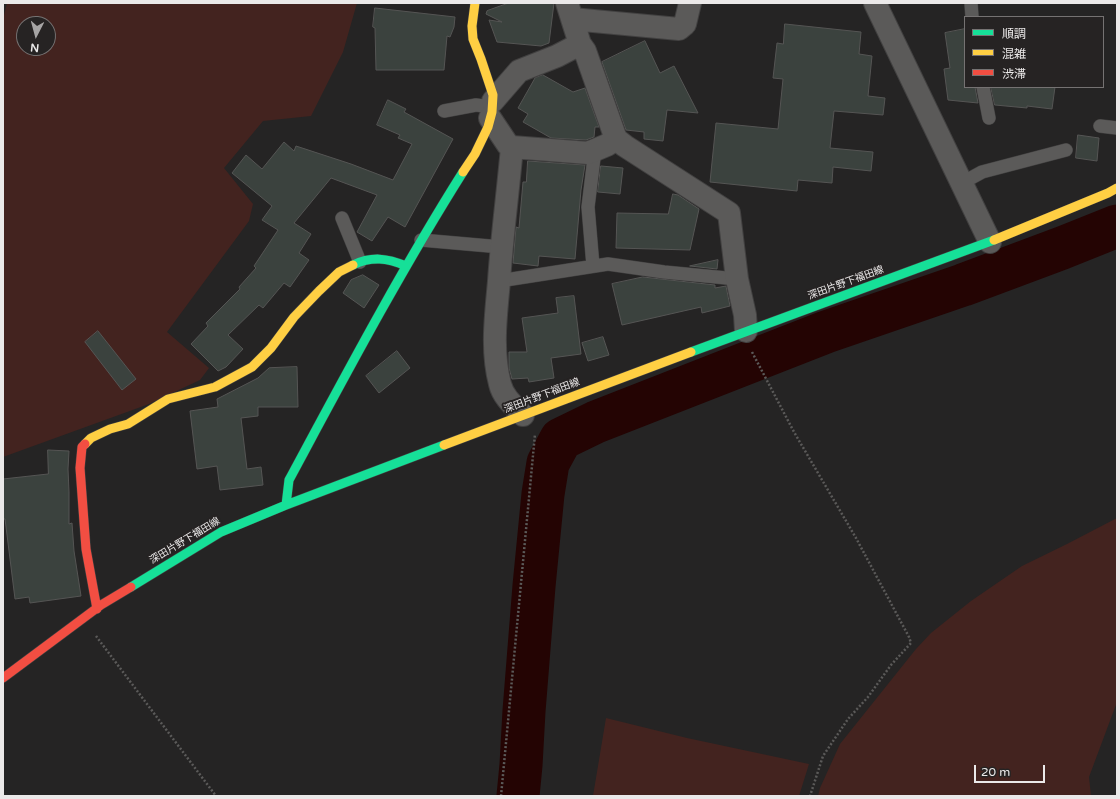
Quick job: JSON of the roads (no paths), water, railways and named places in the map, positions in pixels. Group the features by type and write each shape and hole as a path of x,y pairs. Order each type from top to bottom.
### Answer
{"main road":[{"path":"286,505 289,480 384,304 421,240 475,154 488,127 493,95 473,39 472,26 475,3"},
{"name":"深田片野下福田線","path":"3,678 97,608 221,532 286,505 746,331 990,242 1117,188"},
{"path":"97,608 86,549 80,468 82,447 91,438 110,429 128,424 168,399 216,387 252,367 271,348 294,317 339,272 360,262 374,259 394,261 406,266"}],"street":[{"path":"690,3 685,24 679,29 570,11 580,44 585,51 616,138 625,146 729,213 737,279 745,315 746,331"},
{"path":"875,3 990,242"},
{"path":"580,44 557,56 519,71 502,88 492,109 508,145 512,148 588,153 607,146 616,138"},
{"path":"512,148 501,247 494,331 500,385 508,400 527,414"}],"lane":[{"path":"971,3 972,16"},
{"path":"983,88 989,118"},
{"path":"444,111 476,105 492,109"},
{"path":"1100,126 1117,128"},
{"path":"593,266 588,207 595,150"},
{"path":"962,183 982,172 1066,150"},
{"path":"342,218 360,262"},
{"path":"421,240 501,247"},
{"path":"499,281 608,264 664,272 737,279"}],"waterway":[{"path":"518,796 534,586 543,494 548,463 561,439 596,422 826,332 963,285 1117,226"}]}
